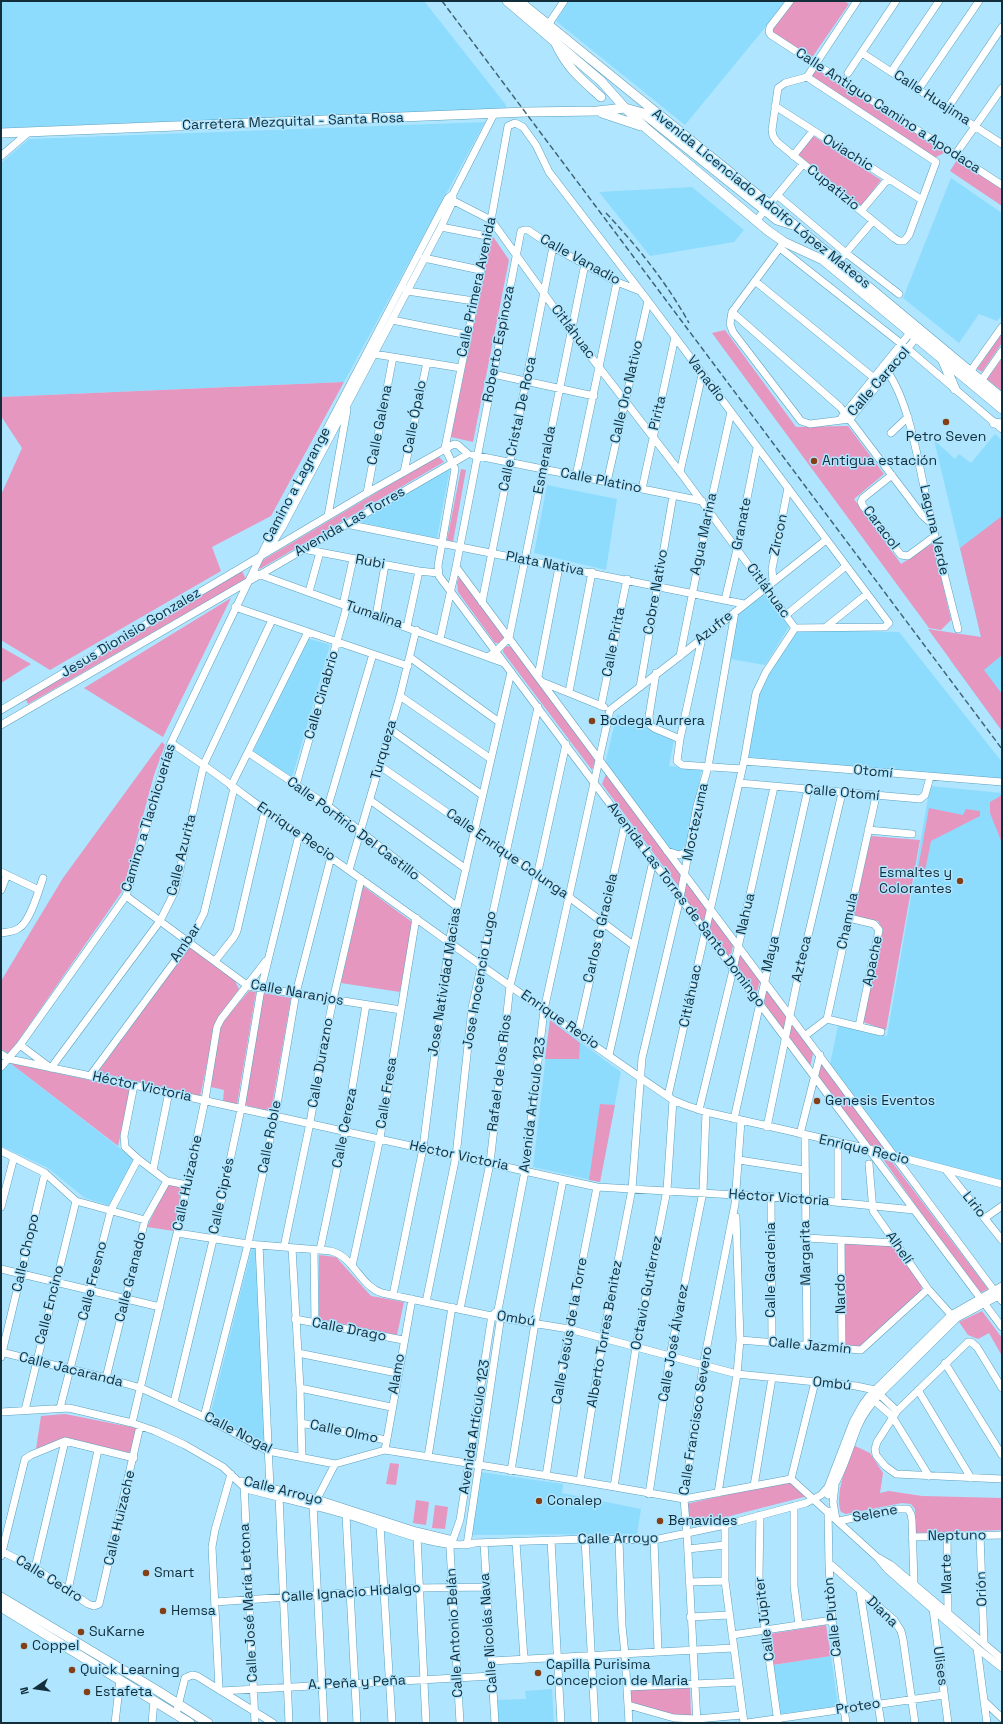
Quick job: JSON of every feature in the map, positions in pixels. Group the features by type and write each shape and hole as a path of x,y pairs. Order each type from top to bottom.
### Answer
{"main road":[{"name":"Avenida Licenciado Adolfo López Mateos","path":"507,1 601,81 624,108 647,129 772,234 782,245 820,258 943,360 968,375"},
{"name":"Avenida Licenciado Adolfo López Mateos","path":"519,1 629,90 767,207 777,220 793,225 968,375 979,384 1002,398"},
{"path":"554,40 562,57 570,69 601,97"},
{"path":"586,111 596,105 601,97 601,81"},
{"path":"624,108 629,98 629,90"},
{"path":"597,111 624,108 639,111 767,207"},
{"path":"597,111 623,119 647,129"},
{"name":"Carretera Mezquital - Santa Rosa","path":"1,133 597,111"},
{"path":"943,360 955,389"},
{"name":"Avenida Licenciado Adolfo López Mateos","path":"979,384 1002,409"},
{"path":"1,1597 208,1723"},
{"path":"1,1607 188,1722"}],"street":[{"path":"548,25 564,1"},
{"name":"Calle Antiguo Camino a Apodaca","path":"790,1 770,27 770,33 773,37 816,63 1002,185"},
{"path":"807,77 857,1"},
{"path":"848,73 896,1"},
{"path":"891,72 939,1"},
{"path":"918,90 979,1"},
{"path":"947,109 1002,27"},
{"name":"Calle Huajima","path":"862,53 1002,144"},
{"name":"Cupatizio","path":"807,77 936,162 908,238 904,241 897,240 873,221 793,156 777,142 773,136 772,130 779,86 807,77"},
{"path":"956,155 1002,88"},
{"name":"Oviachic","path":"775,106 922,200"},
{"name":"Camino a Lagrange","path":"264,548 404,289 494,114"},
{"name":"Vanadio","path":"508,126 515,123 523,127 536,144 549,172 888,620 888,624 884,627 826,627"},
{"name":"Calle Primera Avenida","path":"445,448 491,220 508,126"},
{"path":"793,156 813,131"},
{"path":"1,156 29,132"},
{"path":"756,221 803,164"},
{"path":"861,211 888,178"},
{"path":"777,194 846,253 899,294"},
{"path":"451,198 491,220"},
{"name":"Camino a Lagrange","path":"264,548 274,541 282,528 392,320 404,289 424,258 441,227 451,198"},
{"name":"Citláhuac","path":"491,220 599,368 709,510 795,628 766,672 756,693 744,761 710,908 671,1098"},
{"path":"838,262 873,221"},
{"path":"441,227 487,236"},
{"name":"Calle Vanadio","path":"522,231 528,230 554,247 617,282 640,291"},
{"name":"Roberto Espinoza","path":"477,456 522,231"},
{"path":"932,524 922,515 845,413 732,312 782,245 998,424 1002,429"},
{"name":"Calle Cristal De Roca","path":"482,602 554,247"},
{"path":"424,258 480,270"},
{"name":"Esmeralda","path":"509,638 585,264"},
{"path":"756,281 874,378"},
{"path":"576,476 617,282"},
{"path":"404,289 474,302"},
{"name":"Calle Oro Nativo","path":"607,482 648,301"},
{"name":"Calle Caracol","path":"732,312 730,324 733,332 799,419 803,423 810,424 850,419 908,349 913,336"},
{"path":"392,320 468,335"},
{"path":"968,375 1002,327"},
{"name":"Calle Caracol","path":"840,421 902,344 913,336"},
{"name":"Pirita","path":"642,489 675,337"},
{"path":"979,384 1002,351"},
{"path":"374,354 461,368"},
{"name":"Calle Galena","path":"367,493 393,357"},
{"name":"Calle Ópalo","path":"404,472 427,362"},
{"name":"Laguna Verde","path":"884,366 896,385 908,417 932,524 958,629"},
{"path":"493,374 594,396"},
{"path":"680,472 702,375"},
{"path":"328,516 348,402"},
{"name":"Agua Marina","path":"680,656 709,510 731,412"},
{"path":"891,433 908,417"},
{"path":"438,573 455,469 445,448 455,443 468,454 477,456 456,567 440,639"},
{"name":"Avenida Las Torres","path":"260,556 445,448"},
{"name":"Granate","path":"725,600 737,549 757,448"},
{"name":"Avenida Las Torres","path":"248,581 468,454"},
{"name":"Calle Platino","path":"477,456 702,501"},
{"name":"Caracol","path":"892,475 863,498 861,502 863,506 901,555 908,556 935,536"},
{"name":"Zircon","path":"773,581 772,569 788,488"},
{"name":"Cobre Nativo","path":"640,687 673,496"},
{"name":"Plata Nativa","path":"346,524 558,567 658,585 692,594 744,604"},
{"name":"Azufre","path":"610,710 826,540"},
{"name":"Camino a Tlachicuerías","path":"1,1067 20,1045 126,896 170,743 264,548"},
{"name":"Rubi","path":"303,549 385,565 438,573"},
{"path":"309,592 320,552"},
{"name":"Jesus Dionisio Gonzalez","path":"1,710 260,556"},
{"name":"Calle Cinabrio","path":"296,784 337,642 353,559"},
{"path":"376,616 385,565"},
{"name":"Tumalina","path":"244,566 252,572 260,575 504,663"},
{"path":"786,615 846,566"},
{"name":"Avenida Las Torres de Santo Domingo","path":"456,567 685,874 738,948 806,1035 894,1156 999,1295"},
{"path":"558,567 540,679 610,710"},
{"path":"407,627 419,571"},
{"path":"569,692 592,572"},
{"name":"Avenida Las Torres de Santo Domingo","path":"438,573 733,970 1002,1327"},
{"name":"Calle Pirita","path":"601,706 627,579"},
{"name":"Jesus Dionisio Gonzalez","path":"1,725 248,581"},
{"path":"795,628 826,627 867,594"},
{"path":"235,607 408,666"},
{"name":"Moctezuma","path":"640,1077 644,1048 680,898 697,806 708,767 735,612"},
{"name":"Calle Azurita","path":"50,1068 160,921 170,904 175,891 204,764 272,620"},
{"name":"Turqueza","path":"349,870 400,696 416,630"},
{"name":"Ambar","path":"90,1076 189,942 204,913 233,787 281,685 308,632"},
{"path":"488,657 509,638"},
{"path":"702,638 677,754 678,762 680,764 742,769"},
{"path":"328,806 373,654"},
{"path":"410,658 499,722"},
{"name":"Jose Natividad Macias","path":"392,1295 423,1148 449,942 456,906 466,869 511,672"},
{"path":"656,673 649,716 650,725 680,739"},
{"path":"400,696 491,759"},
{"name":"Jose Inocencio Lugo","path":"426,1302 456,1156 472,1008 538,707"},
{"name":"Avenida Artículo 123","path":"470,1543 478,1465 501,1318 498,1310 526,1171 544,1010 610,710"},
{"path":"390,729 482,796"},
{"name":"Enrique Recio","path":"170,743 204,764 265,811 510,986 671,1098 706,1112 894,1156 1002,1184"},
{"name":"Rafael de los Rios","path":"460,1309 490,1162 510,986 537,876 566,744"},
{"name":"Calle Porfirio Del Castillo","path":"249,753 328,806 456,906"},
{"name":"Otomí","path":"744,761 1002,782"},
{"name":"Calle Enrique Colunga","path":"380,766 474,833 569,897 633,945"},
{"name":"Calle Otomí","path":"739,783 922,799 925,795 930,777"},
{"name":"Nahua","path":"699,1110 733,970 774,787"},
{"name":"Maya","path":"738,1120 764,982 808,789"},
{"name":"Azteca","path":"767,1127 797,982 842,793"},
{"name":"Chamula","path":"827,1019 876,796"},
{"path":"370,800 466,869"},
{"path":"214,962 234,937 238,927 265,811"},
{"name":"Carlos G Graciela","path":"578,1033 625,824"},
{"path":"868,830 912,834"},
{"name":"Calle Huizache","path":"261,988 299,835"},
{"path":"667,851 678,855 689,851"},
{"name":"Calle Roble","path":"204,1417 248,1244 275,1116 296,993 331,857"},
{"path":"609,1055 653,861"},
{"path":"1,890 4,873 39,890"},
{"path":"1,933 14,931 22,926 28,916 44,878"},
{"name":"Calle Durazno","path":"302,1458 298,1353 288,1247 321,1058 361,879"},
{"name":"Calle Naranjos","path":"126,896 248,986 401,1010"},
{"name":"Calle Fresa","path":"352,1266 380,1138 416,918"},
{"name":"Apache","path":"849,918 874,924 879,930 859,1026"},
{"name":"Calle Huizache","path":"132,1423 177,1233 205,1100 217,1027 227,1011 248,986 269,956"},
{"name":"Calle Ciprés","path":"174,1402 213,1240 241,1108 261,988"},
{"name":"Calle Cereza","path":"315,1323 317,1250 345,1131 366,1005"},
{"path":"806,1035 827,1019 881,1032"},
{"path":"20,1045 50,1068"},
{"path":"1,1054 9,1059"},
{"name":"Margarita","path":"807,1346 806,1238 802,1135 813,1076 820,1055"},
{"name":"Héctor Victoria","path":"9,1059 169,1092 598,1187 771,1196 914,1210"},
{"name":"Alberto Torres Benitez","path":"580,1481 603,1338 632,1189 640,1077"},
{"path":"134,1085 124,1142 128,1150 167,1181 187,1185"},
{"path":"153,1170 169,1092"},
{"name":"Octavio Gutierrez","path":"614,1487 636,1347 667,1190 671,1098"},
{"name":"Calle José Álvarez","path":"649,1494 670,1356 703,1192 706,1112"},
{"name":"Calle Francisco Severo","path":"697,1721 684,1499 703,1366 735,1204 739,1160 738,1120"},
{"path":"838,1143 838,1202"},
{"path":"1,1151 45,1173 76,1201 145,1220"},
{"path":"1,1207 4,1184 14,1157"},
{"name":"Calle Fresno","path":"60,1408 111,1210 138,1159"},
{"path":"739,1160 804,1170"},
{"name":"Alhelí","path":"869,1164 872,1207 875,1214 928,1289 953,1317"},
{"name":"Lirio","path":"946,1170 1002,1240"},
{"name":"Calle Chopo","path":"1,1354 45,1173"},
{"path":"511,1470 535,1323 563,1180"},
{"name":"Calle Granado","path":"106,1378 145,1220 167,1181"},
{"name":"Calle Jesús de la Torre","path":"546,1476 569,1329 598,1187"},
{"name":"Calle Gardenia","path":"771,1196 772,1343"},
{"name":"Calle Encino","path":"25,1410 76,1201"},
{"path":"718,1493 737,1374 740,1340 735,1204"},
{"path":"985,1218 1002,1206"},
{"name":"Ombú","path":"177,1233 213,1240 337,1253 352,1266 372,1289 382,1293 501,1318 569,1329 737,1374 856,1386 870,1395 877,1392"},
{"path":"806,1238 895,1244"},
{"name":"Nardo","path":"841,1240 842,1349"},
{"path":"259,1245 270,1488"},
{"path":"1,1269 160,1307"},
{"path":"819,1500 828,1487 853,1422 870,1395 877,1392 953,1317 965,1312 982,1300 999,1295 1002,1286"},
{"name":"Calle Jazmín","path":"740,1340 858,1350 865,1348 928,1289"},
{"name":"Alamo","path":"385,1450 397,1373 412,1299"},
{"path":"428,1457 452,1307"},
{"path":"492,1316 498,1310"},
{"name":"Avenida Artículo 123","path":"451,1542 460,1520 492,1316"},
{"name":"Calle Drago","path":"295,1319 403,1340"},
{"path":"1002,1388 977,1346 971,1342 964,1345 895,1413 875,1446 876,1455 885,1466 896,1474 1002,1479"},
{"path":"298,1353 397,1373"},
{"name":"Calle Jacaranda","path":"1,1354 37,1360 141,1388"},
{"path":"945,1363 1002,1455"},
{"path":"754,1486 772,1378"},
{"path":"791,1479 815,1382"},
{"name":"Calle Nogal","path":"141,1388 174,1402 268,1451 335,1464 385,1450"},
{"path":"300,1388 391,1407"},
{"path":"918,1390 971,1478"},
{"path":"877,1392 895,1413 929,1476"},
{"path":"870,1395 895,1413"},
{"path":"838,1520 833,1502 836,1484 870,1395"},
{"path":"1,1412 60,1408 80,1410 132,1423 185,1445 223,1467 242,1483"},
{"name":"Calle Olmo","path":"301,1423 386,1440"},
{"name":"Calle Huizache","path":"94,1606 100,1604 101,1601 140,1426"},
{"path":"2,1554 26,1460 31,1455 65,1441 134,1458"},
{"path":"35,1568 65,1441"},
{"path":"68,1590 98,1450"},
{"path":"385,1450 684,1499 791,1479 819,1500 827,1511 878,1558 887,1569 1002,1668"},
{"path":"324,1723 317,1595 315,1502 335,1464"},
{"path":"220,1690 213,1538 231,1474"},
{"name":"Calle Arroyo","path":"242,1483 270,1488 451,1542"},
{"name":"Calle Arroyo","path":"242,1483 250,1490 315,1502 346,1515 416,1537 470,1543 585,1539 654,1540 687,1534 819,1500"},
{"name":"Calle José María Letona","path":"242,1483 255,1723"},
{"path":"819,1500 836,1484"},
{"path":"279,1496 282,1598 289,1723"},
{"path":"804,1504 827,1511"},
{"path":"794,1506 794,1586 799,1625"},
{"name":"Selene","path":"838,1520 906,1508 912,1517 914,1584"},
{"name":"Calle Plutòn","path":"827,1511 828,1563 832,1620 846,1723"},
{"path":"346,1515 357,1723"},
{"name":"Calle Júpiter","path":"760,1515 759,1576 778,1721"},
{"path":"725,1524 725,1581 744,1723"},
{"path":"380,1525 392,1723"},
{"name":"Orión","path":"980,1535 984,1643"},
{"name":"Neptuno","path":"912,1537 1002,1535"},
{"name":"Marte","path":"946,1536 948,1613"},
{"path":"416,1537 426,1723"},
{"path":"585,1539 595,1723"},
{"path":"551,1540 561,1723"},
{"path":"619,1540 622,1626 628,1687 629,1723"},
{"path":"654,1540 658,1651"},
{"name":"Calle Antonio Belán","path":"451,1542 452,1588 460,1723"},
{"path":"516,1542 524,1659"},
{"name":"Calle Nicolás Nava","path":"484,1543 495,1723"},
{"path":"688,1550 725,1546"},
{"name":"Calle Cedro","path":"2,1554 35,1568 88,1604 94,1606"},
{"path":"878,1558 891,1565 1002,1658"},
{"name":"Diana","path":"828,1563 899,1626 903,1640 915,1723"},
{"path":"689,1582 725,1581"},
{"name":"Calle Ignacio Hidalgo","path":"215,1602 418,1588 487,1587"},
{"path":"860,1591 881,1723"},
{"name":"Ulises","path":"932,1609 948,1723"},
{"path":"690,1616 729,1615"},
{"path":"732,1635 832,1620"},
{"path":"492,1661 591,1654 625,1654 733,1648"},
{"path":"977,1648 987,1723"},
{"path":"176,1714 184,1682 188,1676 197,1676 273,1723"},
{"name":"A. Peña y Peña","path":"220,1690 253,1690 492,1676"},
{"path":"115,1723 120,1680"},
{"path":"628,1687 738,1682"},
{"name":"Proteo","path":"747,1723 778,1721 810,1714 944,1695"},
{"path":"152,1723 154,1701"},
{"path":"984,1701 1002,1718"},
{"path":"628,1705 663,1719 674,1718 697,1721 742,1715"},
{"path":"810,1714 812,1723"}],"shaded area":[{"path":"1,1 424,1 506,105 506,109 1,128"},
{"path":"569,1 787,1 685,125 556,21"},
{"path":"792,1 844,1 849,4 813,56 809,57 773,33 773,27"},
{"path":"817,69 946,152 934,158 811,76"},
{"path":"485,122 344,382 1,397 1,163 29,139"},
{"path":"812,135 881,180 861,206 797,154"},
{"path":"957,160 1002,189 1002,206 950,171"},
{"path":"951,178 1002,213 1002,315 997,321 979,314 959,343 903,298"},
{"path":"692,187 744,230 734,242 650,256 599,192"},
{"path":"492,235 509,260 473,442 451,437"},
{"path":"725,330 796,427 848,426 884,474 854,499 901,564 933,543 951,620 941,630 929,628 712,333"},
{"path":"1002,333 1002,343 982,372 977,369"},
{"path":"1002,358 1002,391 987,379"},
{"path":"344,382 271,516 212,547 221,571 50,670 1,640 1,495 22,448 1,416 1,397"},
{"path":"995,434 1002,440 1002,731 950,660 981,637 934,440 955,459 959,454 971,463"},
{"path":"438,456 444,462 260,569 258,563"},
{"path":"450,468 437,538 359,522"},
{"path":"461,469 466,470 453,542 447,540"},
{"path":"547,485 617,499 606,570 534,553"},
{"path":"1002,516 1002,655 984,670 1002,694 1002,731 928,629 981,637 960,548"},
{"path":"242,571 246,579 28,704 25,698"},
{"path":"459,577 504,636 504,639 500,643 495,643 458,592 457,582"},
{"path":"766,592 790,625 765,665 730,659 737,613"},
{"path":"231,598 163,737 84,688"},
{"path":"797,630 899,632 1002,762 1002,778 994,779 748,757 761,685"},
{"path":"307,638 330,645 292,778 253,752"},
{"path":"507,646 512,647 596,758 592,770 503,652 504,648"},
{"path":"1,647 31,664 1,683"},
{"path":"617,714 674,740 669,766 702,769 685,849 678,854 671,852 605,764"},
{"path":"162,742 165,745 154,775 123,890 9,1054 1,1049 1,981 63,878"},
{"path":"606,774 682,874 679,887 602,784"},
{"path":"930,786 1002,793 1002,1181 896,1154 830,1064 838,1026 887,1036"},
{"path":"1002,795 1002,843 990,813 990,802"},
{"path":"929,808 963,815 966,809 980,811 980,816 931,841 924,876 917,874"},
{"path":"871,836 920,840 886,1030 863,1022 883,930 878,921 854,916 852,914"},
{"path":"685,881 707,909 703,925 682,897"},
{"path":"363,886 412,922 400,992 341,983"},
{"path":"711,916 733,945 730,960 708,931"},
{"path":"190,946 233,977 239,989 216,1020 200,1097 98,1072"},
{"path":"739,954 760,981 756,995 736,968"},
{"path":"764,986 786,1017 784,1033 761,1002"},
{"path":"249,991 256,992 237,1104 223,1101 224,1090 211,1087 219,1026"},
{"path":"262,993 291,998 271,1111 244,1105"},
{"path":"550,1020 621,1072 600,1182 533,1167"},
{"path":"550,1020 580,1043 579,1059 545,1059"},
{"path":"791,1024 813,1053 810,1068 788,1038"},
{"path":"818,1060 888,1152 869,1147 814,1075"},
{"path":"10,1063 135,1160 110,1206 85,1198 48,1168 1,1146 1,1072"},
{"path":"10,1063 131,1089 118,1146"},
{"path":"600,1104 615,1105 600,1182 589,1180"},
{"path":"883,1159 892,1162 988,1289 978,1294"},
{"path":"168,1183 182,1185 174,1231 147,1227"},
{"path":"845,1242 892,1246 922,1285 921,1291 863,1347 845,1347 842,1245"},
{"path":"254,1248 256,1250 265,1443 263,1444 210,1416 251,1251"},
{"path":"319,1255 336,1257 371,1296 404,1302 397,1335 319,1319"},
{"path":"982,1311 1002,1338 1002,1356 989,1333 978,1339 968,1335 959,1322"},
{"path":"65,1414 136,1428 131,1453 63,1438 36,1449 41,1416"},
{"path":"853,1445 870,1453 883,1473 880,1493 889,1491 922,1496 1002,1498 1002,1530 916,1533 915,1509 911,1504 902,1503 846,1514 841,1512 839,1505 840,1488"},
{"path":"390,1463 399,1464 396,1485 386,1484"},
{"name":"Conalep","path":"481,1472 563,1484 562,1493 641,1509 637,1534 470,1535"},
{"path":"787,1481 808,1496 691,1526 686,1504"},
{"path":"416,1500 429,1502 426,1525 413,1523"},
{"path":"435,1505 448,1507 445,1529 432,1528"},
{"path":"826,1625 831,1656 773,1665 769,1634"},
{"path":"831,1656 838,1706 780,1714 773,1665"},
{"path":"690,1688 691,1715 670,1715 630,1702 629,1690"},
{"path":"552,1689 554,1723 497,1723 496,1700 526,1699 525,1691"}],"railway":[{"path":"442,1 1002,749"},
{"path":"606,213 651,265 689,323"}],"place":[{"name":"Petro Seven","path":"946,422"},
{"name":"Antigua estación","path":"814,461"},
{"name":"Bodega Aurrera","path":"592,721"},
{"name":"Esmaltes y Colorantes","path":"960,881"},
{"name":"Genesis Eventos","path":"817,1101"},
{"name":"Conalep","path":"539,1501"},
{"name":"Benavides","path":"660,1521"},
{"name":"Smart","path":"146,1573"},
{"name":"Hemsa","path":"163,1611"},
{"name":"SuKarne","path":"81,1632"},
{"name":"Coppel","path":"24,1646"},
{"name":"Quick Learning","path":"72,1670"},
{"name":"Capilla Purisima Concepcion de Maria","path":"538,1673"},
{"name":"Estafeta","path":"87,1692"}]}
